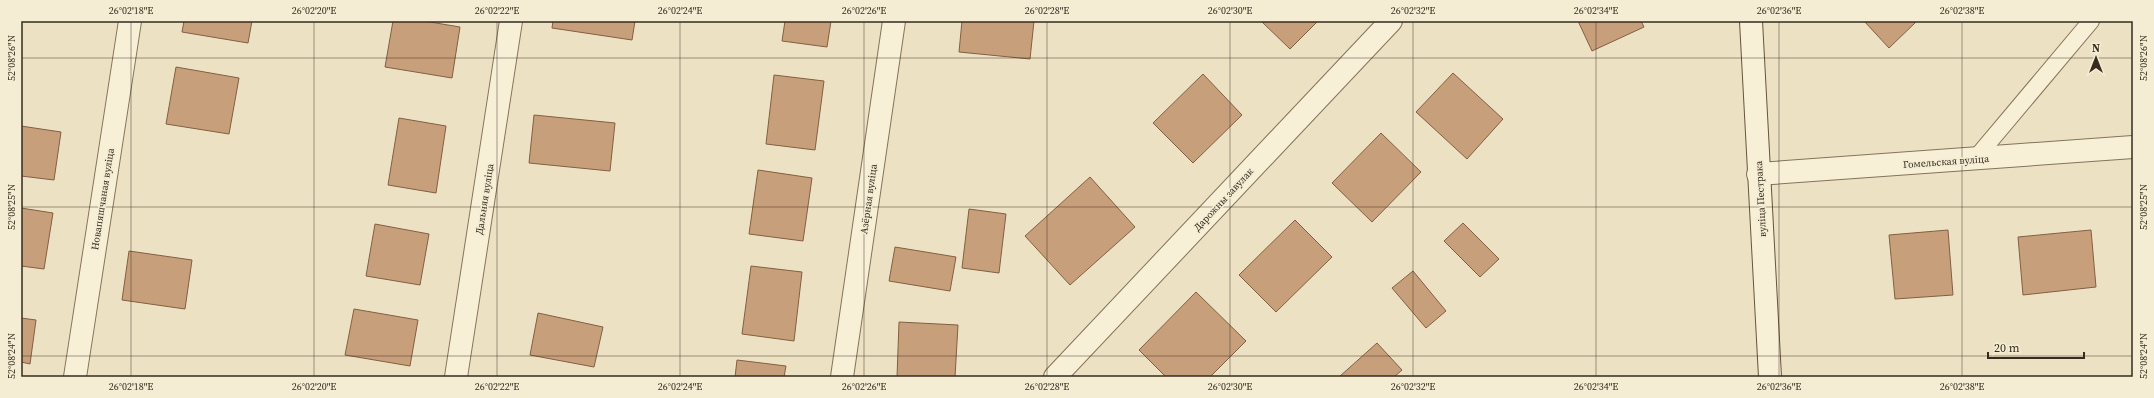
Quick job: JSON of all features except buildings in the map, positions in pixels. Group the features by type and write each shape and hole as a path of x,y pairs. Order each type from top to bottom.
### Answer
{"street":[{"name":"Новапяшчаная вуліца","path":"75,377 130,21"},
{"name":"Дальняя вуліца","path":"456,377 511,21"},
{"name":"Азёрная вуліца","path":"842,377 894,21"},
{"name":"Дарожны завулак","path":"1055,377 1392,21"},
{"name":"вуліца Пестрака","path":"1750,21 1770,377"},
{"name":"Гомельская вуліца","path":"1758,174 2133,147"}],"lane":[{"path":"1976,159 2091,21"}]}
